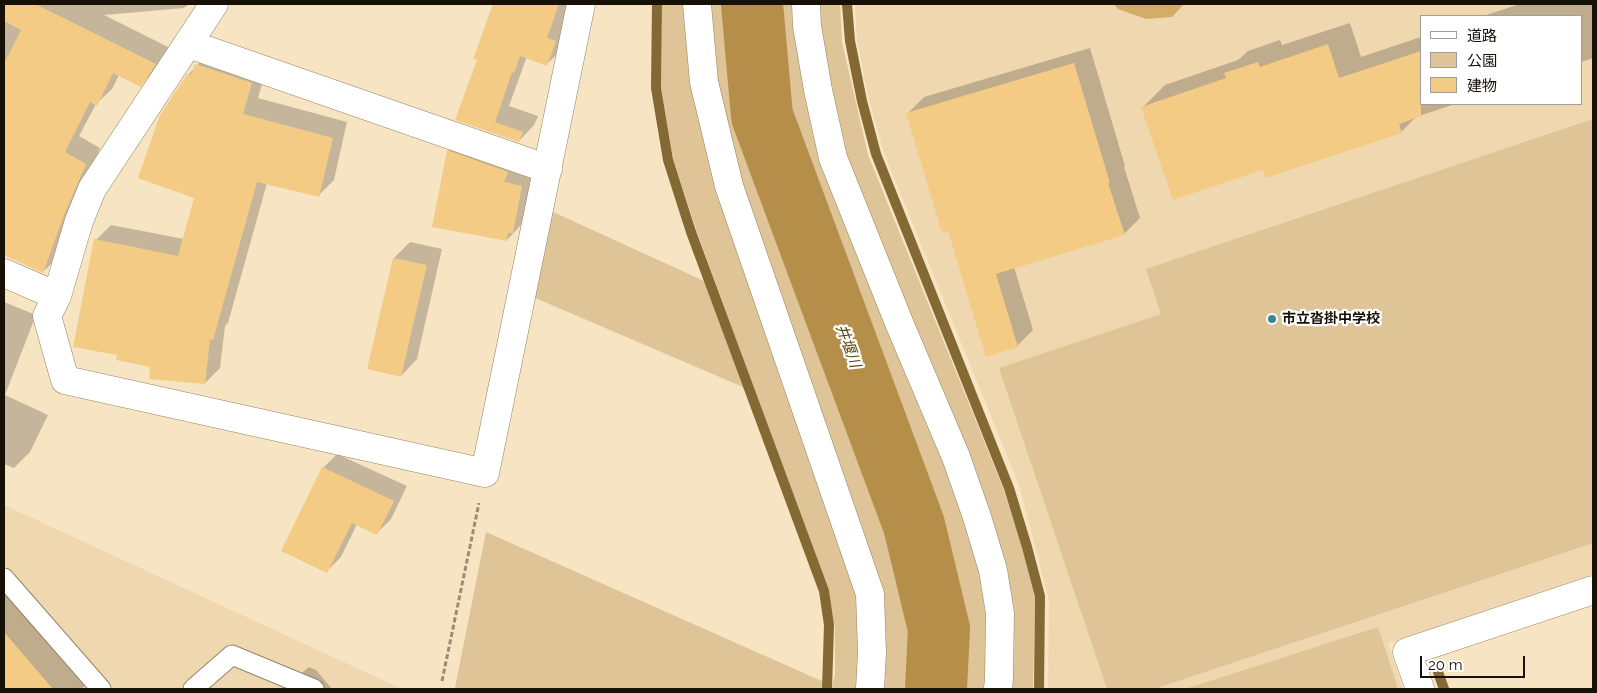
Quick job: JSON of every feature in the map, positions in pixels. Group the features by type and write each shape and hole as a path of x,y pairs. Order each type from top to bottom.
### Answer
{"street":[{"path":"214,4 92,189 79,221 57,296 48,316 65,380 485,473 581,4"},
{"path":"697,4 704,82 729,186 870,594 872,653 870,689"},
{"path":"806,4 807,26 818,90 833,158 900,325 956,456 993,570 1000,613 998,689"},
{"path":"189,44 548,169"},
{"path":"4,273 57,296"},
{"path":"1420,689 1407,652 1593,590"}],"lane":[{"path":"4,578 100,689"},
{"path":"193,689 232,655 314,689"}],"path":[{"path":"442,681 485,473"}],"shaded area":[{"name":"市立沓掛中学校","path":"855,4 1593,4 1593,574 1388,643 1403,689 1048,689 1049,600 1019,485 884,153 869,100 857,39"},
{"path":"1114,4 1184,4 1172,17 1146,19 1118,9"},
{"path":"4,505 402,689 4,689"}],"green space":[{"path":"662,4 687,4 859,589 862,689 832,689 835,674 835,627 828,593 697,232 673,159 661,87"},
{"path":"705,4 738,4 746,95 766,178 790,250 890,525 912,608 909,689 879,689 879,605 734,183"},
{"path":"764,4 795,4 970,524 990,610 989,689 956,689 958,634 951,581 928,503 800,190 778,127 767,60"},
{"path":"813,4 840,4 842,42 868,155 1003,488 1022,545 1035,595 1033,689 1009,689 1009,614 844,164"},
{"path":"1593,119 1593,543 1154,689 1107,689 999,368 1161,314 1146,269"},
{"path":"551,211 704,281 743,387 533,297"},
{"path":"486,532 824,682 822,689 455,688"},
{"path":"1378,627 1398,689 1185,689"}],"building":[{"path":"4,4 35,4 156,64 141,87 113,73 97,106 90,102 65,152 86,164 64,215 43,273 4,255 4,64 21,30 4,21"},
{"path":"493,4 559,4 547,38 556,41 547,66 520,56 514,73 512,72 495,122 523,132 519,142 455,120 477,60 473,59"},
{"path":"1328,44 1339,78 1420,51 1421,116 1399,124 1402,133 1265,178 1263,170 1173,200 1141,107 1226,78 1224,73 1258,62 1260,67"},
{"path":"1074,63 1110,183 1108,183 1125,235 996,274 1018,347 986,357 948,231 942,233 906,113"},
{"path":"195,64 252,83 243,114 333,138 319,197 257,182 213,340 210,339 205,384 149,379 150,367 116,360 117,355 73,347 94,239 178,256 194,198 138,178 160,115 187,74 191,75"},
{"path":"447,150 508,172 504,182 522,186 513,233 508,233 507,241 432,227"},
{"path":"393,258 427,265 401,377 367,369"},
{"path":"322,467 394,501 377,535 352,523 327,573 281,551"},
{"path":"4,632 53,689 4,689"}],"waterway":[{"path":"657,4 656,88 668,160 691,232 824,591 829,625 827,689"},
{"name":"井堰川","path":"752,4 762,116 914,525 939,629 936,689"},
{"path":"847,4 850,41 862,101 876,154 1009,488 1027,547 1040,596 1039,689"},
{"path":"1438,672 1444,689"}],"place":[{"name":"市立沓掛中学校","path":"1272,319"}]}
